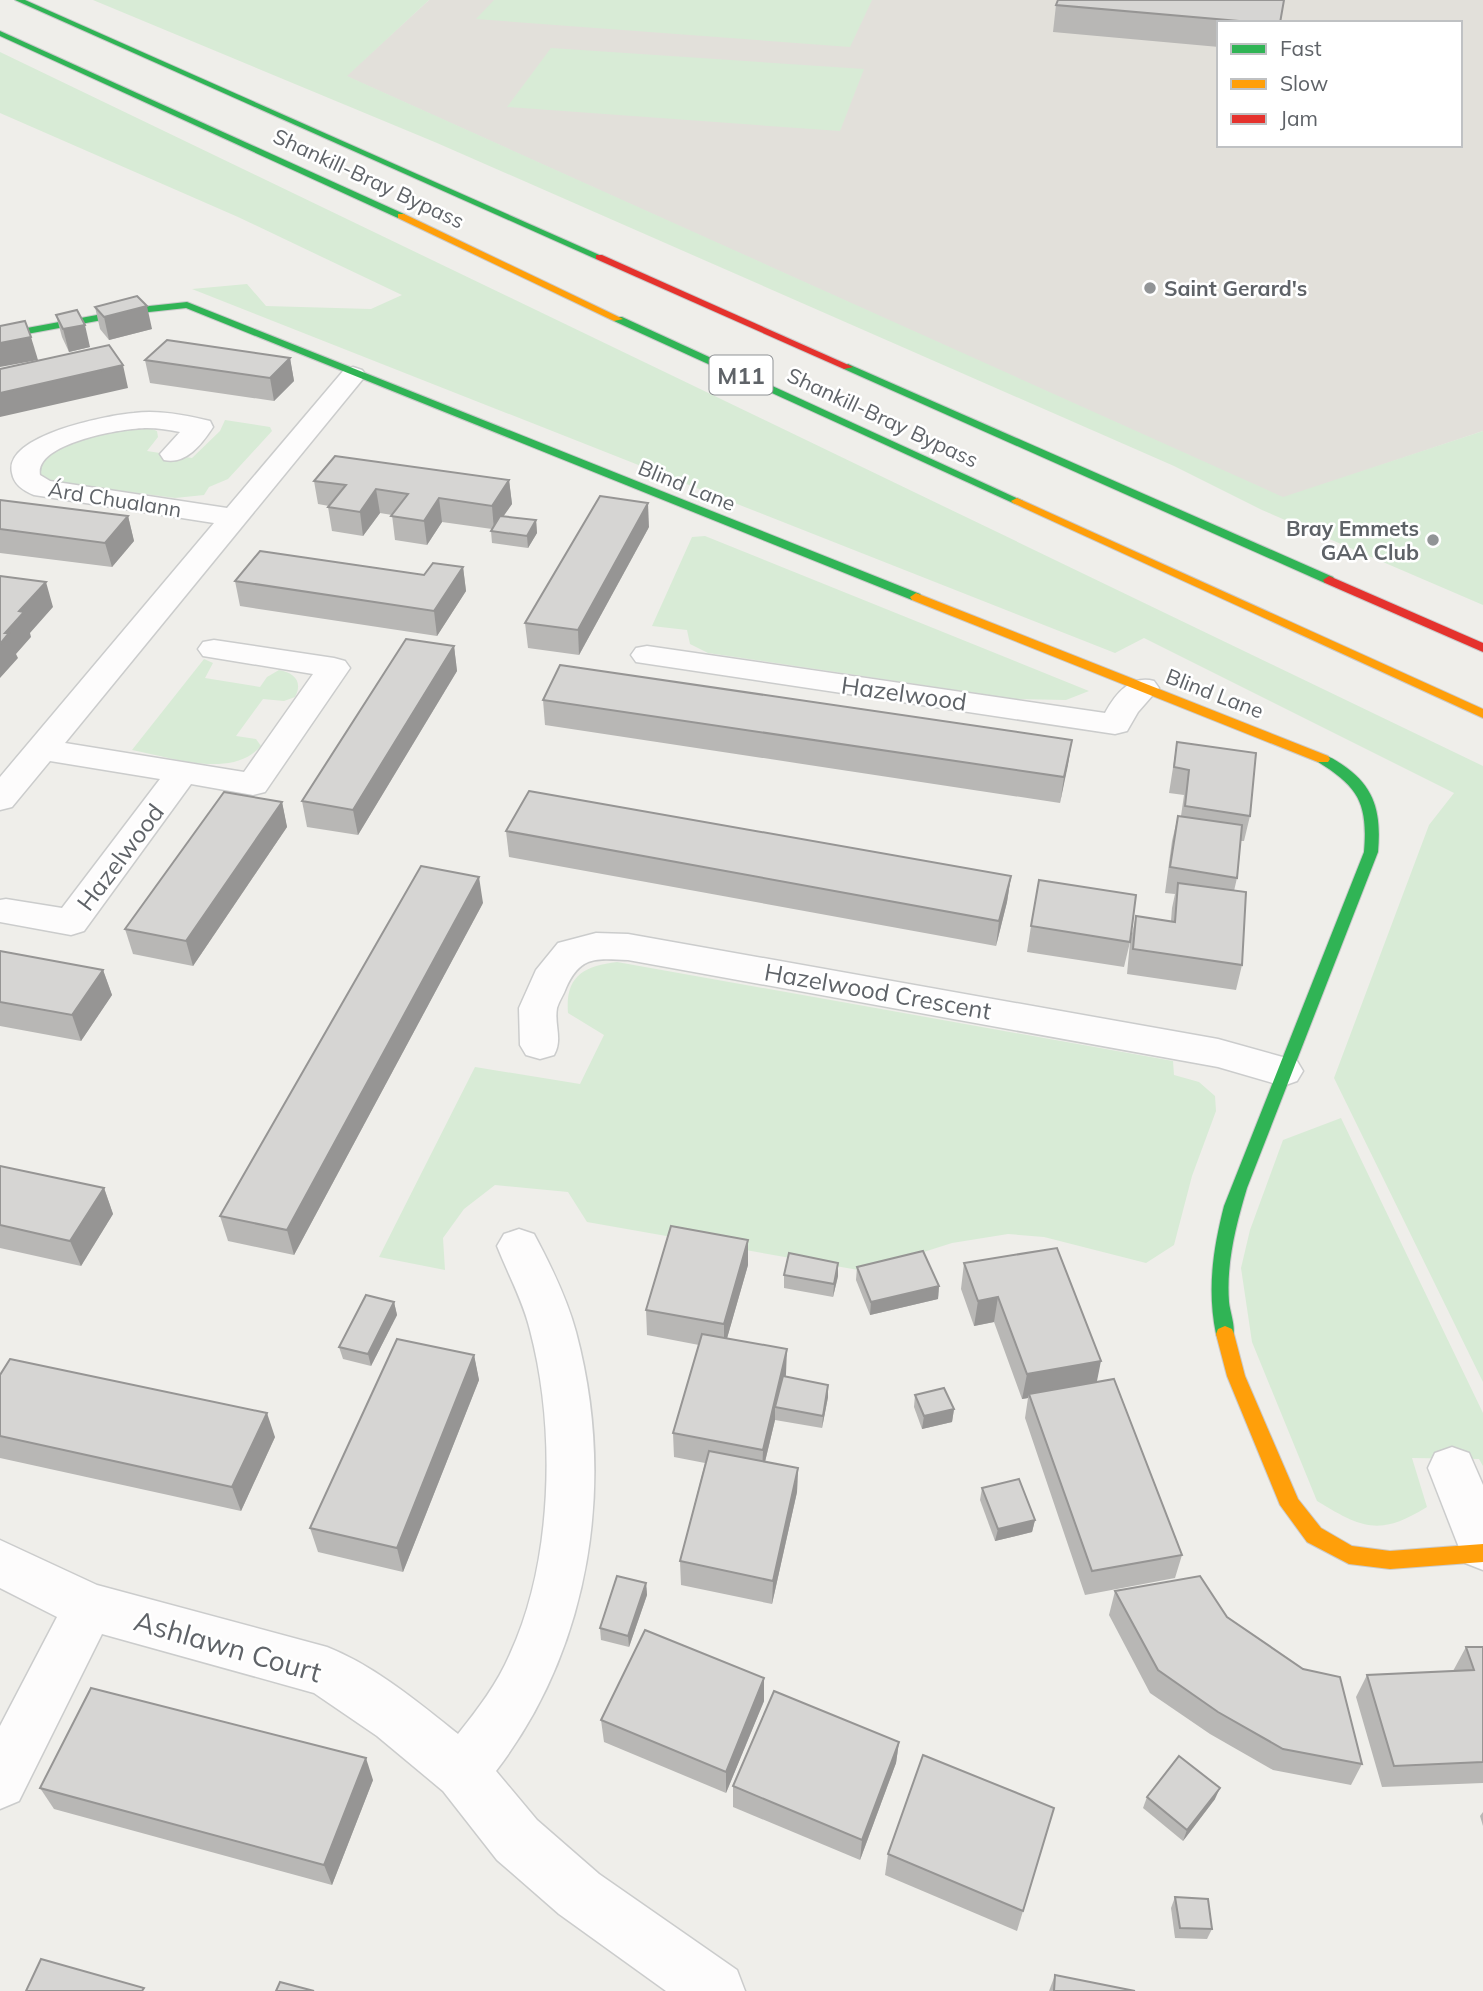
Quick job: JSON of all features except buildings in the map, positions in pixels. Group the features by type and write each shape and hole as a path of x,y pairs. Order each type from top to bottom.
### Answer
{"main road":[{"name":"Shankill-Bray Bypass","path":"19,0 1483,648"},
{"name":"Shankill-Bray Bypass","path":"0,33 1483,714"},
{"name":"Blind Lane","path":"0,337 58,328 144,308 187,305 353,374 1317,755 1349,773 1365,790 1376,823 1371,852 1283,1071"},
{"path":"1283,1071 1238,1188 1224,1236 1220,1273 1223,1327 1236,1376 1290,1505 1314,1535 1349,1555 1390,1560 1483,1553"}],"street":[{"path":"0,799 353,374"},
{"name":"Árd Chualann","path":"173,454 200,427 155,420 130,422 49,442 34,451 26,463 25,474 31,484 44,489 235,518"},
{"name":"Hazelwood","path":"41,749 253,784 334,668 214,649"},
{"name":"Hazelwood","path":"647,655 1115,724 1124,708 1143,688"},
{"name":"Hazelwood","path":"6,911 71,922 182,773"},
{"name":"Hazelwood Crescent","path":"540,1045 538,1007 555,970 571,952 596,946 628,947 1218,1053 1283,1071"},
{"path":"462,1772 513,1703 542,1643 566,1539 571,1454 565,1393 553,1330 519,1246"},
{"path":"1452,1468 1483,1547"},
{"name":"Ashlawn Court","path":"0,1563 89,1607 327,1672 396,1718 462,1772 517,1840 579,1894 716,1991"},
{"path":"0,1782 89,1607"}],"shaded area":[{"name":"Saint Gerard's","path":"429,0 1483,0 1483,431 1283,498 346,76"}],"green space":[{"path":"93,0 429,0 347,76 1283,497 1483,431 1483,605 1262,510 1174,466 437,143"},
{"path":"494,0 872,0 850,47 476,19"},
{"path":"551,48 864,69 840,131 507,107"},
{"path":"0,52 1483,766 1483,1382 1334,1078 1429,825 1454,793 1144,638 1115,653 192,289 247,284 266,306 371,309 402,295 238,217 0,113"},
{"path":"225,420 270,427 272,431 228,479 209,487 204,495 175,498 42,480 32,475 38,457 49,451 79,438 130,427 145,427 157,431 158,437 147,451 192,458 220,431"},
{"path":"705,536 1089,691 1066,700 1016,699 708,653 690,644 687,630 652,626 692,537"},
{"path":"204,659 213,663 205,678 260,687 267,677 279,670 296,679 298,687 295,697 284,701 263,699 236,736 256,739 261,746 234,762 217,764 182,761 132,750"},
{"path":"617,962 1173,1061 1174,1075 1199,1082 1215,1096 1216,1111 1192,1176 1174,1245 1146,1263 1044,1237 1008,1234 952,1243 864,1271 587,1222 568,1192 495,1185 464,1209 443,1238 445,1270 379,1257 475,1067 580,1084 604,1035 568,1013 570,990 573,982 586,970"},
{"path":"1341,1118 1483,1413 1483,1466 1479,1459 1412,1458 1427,1507 1411,1516 1384,1525 1360,1523 1317,1501 1252,1342 1241,1268 1250,1230 1283,1140"}],"traffic: fast":[{"path":"19,0 599,257"},
{"path":"0,33 401,216"},
{"path":"0,336 140,310 187,305 916,597"},
{"path":"618,319 1017,501"},
{"path":"848,367 1329,580"},
{"path":"1225,1334 1220,1298 1221,1261 1238,1188 1371,852 1372,820 1366,796 1350,777 1323,759"}],"traffic: slow":[{"path":"401,216 618,319"},
{"path":"1017,501 1483,714"},
{"path":"916,597 1323,759"},
{"path":"1225,1334 1236,1376 1290,1505 1314,1535 1349,1555 1390,1560 1483,1553"}],"traffic: jam":[{"path":"599,257 848,367"},
{"path":"1329,580 1483,648"}],"place":[{"name":"Saint Gerard's","path":"1150,288"},
{"name":"Bray Emmets GAA Club","path":"1433,540"}]}
